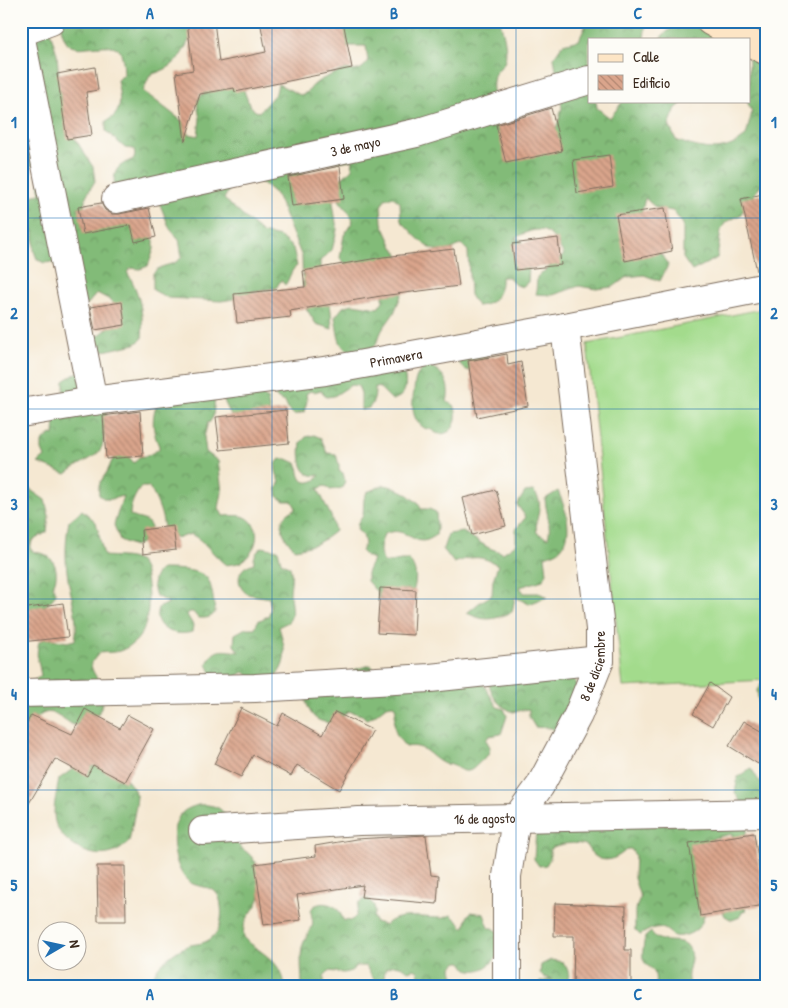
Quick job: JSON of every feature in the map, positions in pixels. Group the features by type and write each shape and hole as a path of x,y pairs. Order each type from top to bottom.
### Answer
{"main road":[{"path":"710,21 736,38"},
{"path":"750,44 767,51"}],"street":[{"path":"21,32 51,21"},
{"path":"21,40 93,402"},
{"name":"3 de mayo","path":"116,199 416,133 588,80"},
{"name":"Primavera","path":"21,413 324,371 565,327 767,287"},
{"name":"8 de diciembre","path":"507,987 507,876 516,819 540,786 578,715 600,660 600,629 565,327"},
{"path":"21,694 265,688 430,678 600,660"},
{"name":"16 de agosto","path":"203,831 359,821 767,813"}],"green space":[{"path":"21,21 49,28 57,54 59,81 74,137 93,167 95,181 86,196 84,205 87,214 115,218 132,224 147,233 154,240 154,249 148,266 140,269 131,268 127,272 138,296 142,313 142,339 135,344 104,351 91,341 106,330 115,317 112,301 97,293 86,306 53,262 44,263 37,259 34,251 34,233 25,215 24,197 40,194 39,168 23,163 21,160"},
{"path":"59,21 193,21 191,35 180,56 173,64 150,75 143,91 186,124 189,134 198,136 200,119 197,103 201,95 214,85 243,88 249,104 255,111 259,112 276,93 278,84 300,95 308,92 315,84 325,78 346,69 358,70 368,62 366,46 350,46 336,50 315,21 500,21 505,40 506,55 502,66 494,76 493,93 501,117 513,139 545,139 557,127 562,108 554,57 563,44 579,40 586,25 585,21 646,21 644,38 588,38 588,102 596,102 597,108 610,118 622,102 684,102 676,108 669,125 676,140 689,145 711,149 734,144 746,136 752,112 747,102 750,102 750,42 767,45 767,181 763,182 740,215 725,223 721,230 717,258 692,271 683,258 683,224 673,211 656,208 645,198 637,231 659,251 668,265 660,281 644,275 627,277 613,287 596,289 579,286 553,295 536,294 537,277 564,255 549,234 538,230 523,234 514,239 520,239 528,254 528,282 522,287 514,284 509,277 501,277 500,288 496,297 488,303 477,306 470,295 468,251 461,244 442,251 428,246 401,221 400,202 393,197 385,199 381,206 382,223 393,247 404,262 404,288 394,313 382,330 375,346 369,353 351,351 345,349 342,345 335,317 344,306 353,304 378,308 383,301 383,291 357,276 340,258 344,235 353,221 339,200 339,181 352,169 353,160 293,166 321,183 332,196 337,230 332,250 320,261 320,278 328,294 332,329 316,324 306,308 303,292 302,257 276,194 264,184 248,177 232,183 224,199 262,233 280,237 293,248 297,266 287,283 285,285 281,280 276,288 253,291 247,297 221,301 168,298 153,290 153,273 161,267 175,263 182,257 179,239 170,229 159,202 114,191 114,179 117,170 134,159 135,155 134,149 125,148 106,131 106,121 116,114 119,104 117,80 124,75 120,51 111,46 75,47 68,44 64,38"},
{"path":"686,21 704,21 719,38 662,38 677,24"},
{"path":"21,295 25,296 28,314 21,328"},
{"path":"767,308 767,680 623,687 587,344"},
{"path":"486,350 486,374 467,370 461,366 457,356"},
{"path":"428,366 443,375 448,390 447,402 454,405 455,423 450,431 445,433 439,434 424,428 419,424 414,415 413,401 416,379 419,373"},
{"path":"402,367 406,383 401,395 392,400 380,388 375,387 375,396 369,408 361,410 361,393 358,386 351,385 334,396 326,397 321,390 310,391 306,394 307,401 304,412 294,415 288,409 285,402 278,399 273,393 275,385"},
{"path":"80,371 107,405 106,417 103,420 103,443 96,454 66,474 38,463 45,457 42,450 42,442 51,434 54,435 55,420 64,392 64,381"},
{"path":"174,376 215,396 213,417 208,422 204,437 206,452 218,461 222,492 219,508 223,516 247,518 252,523 257,534 251,553 239,563 226,565 191,534 178,538 169,534 164,528 161,513 149,487 141,487 130,511 130,515 146,521 150,526 152,531 148,540 134,546 120,540 114,525 123,496 108,499 99,495 100,484 113,459 120,456 128,456 134,463 139,457 147,456 159,449 155,437 154,412 167,379"},
{"path":"261,393 267,399 270,413 232,419 223,397"},
{"path":"314,435 321,438 327,453 336,454 339,471 343,473 345,481 342,488 330,490 324,486 318,489 331,516 335,531 316,543 295,549 284,535 282,523 283,519 296,508 292,501 284,501 278,497 277,489 280,481 276,473 276,467 280,459 287,459 298,464 300,477 304,481 316,480 320,475 308,474 305,471 300,454 301,442 306,437"},
{"path":"384,485 404,492 418,502 421,509 429,509 436,512 437,528 436,535 422,541 400,532 384,534 380,546 382,559 385,563 409,560 414,568 416,579 413,592 381,608 377,592 367,581 367,573 373,559 361,551 365,544 363,535 357,530 358,522 363,516 364,499 367,492"},
{"path":"21,486 29,487 45,500 49,516 47,532 32,541 30,549 44,554 52,560 56,568 56,577 53,585 56,593 54,597 46,605 30,610 21,598"},
{"path":"533,491 539,501 537,533 548,538 549,524 545,499 558,491 567,519 566,541 557,552 545,556 547,573 543,580 520,587 524,593 539,593 547,597 529,604 515,597 512,612 500,617 485,619 467,613 492,595 493,580 498,565 481,558 466,559 454,563 443,549 448,534 463,532 489,548 503,553 516,544 516,529 526,517 517,505 525,492"},
{"path":"82,510 96,522 104,556 131,558 138,561 144,569 148,595 146,623 138,639 131,645 120,651 99,653 91,663 102,693 103,701 98,713 88,721 73,725 56,714 49,712 43,714 33,723 21,750 21,683 33,681 41,676 37,655 39,642 46,638 67,642 75,640 76,623 68,580 66,546 69,521"},
{"path":"262,547 278,550 281,562 290,567 291,571 291,615 289,621 279,627 284,653 282,666 274,678 249,676 244,672 234,678 213,677 207,664 213,655 223,650 239,652 234,645 235,634 246,628 255,628 258,621 268,616 271,609 269,598 248,594 242,589 239,579 245,567 254,563 258,550"},
{"path":"162,569 193,571 204,575 209,581 215,612 210,617 198,618 193,612 189,612 187,615 193,625 192,632 172,632 166,630 158,621 158,608 169,603 156,596 154,588 156,575"},
{"path":"371,665 374,670 484,685 497,707 504,709 507,716 501,734 489,736 486,740 490,747 488,755 471,770 463,771 450,763 447,765 441,762 424,749 413,746 406,747 396,734 394,721 396,709 394,705 386,706 366,719 362,715 348,711 337,723 324,722 312,715 305,698 356,669"},
{"path":"570,674 575,681 576,689 555,731 551,728 535,727 529,717 529,709 513,712 503,706 494,696 488,681"},
{"path":"767,676 767,716 759,705 757,690"},
{"path":"100,767 127,780 137,796 129,842 108,854 90,853 73,845 60,833 55,820 55,802 59,779 74,768"},
{"path":"751,768 759,781 767,782 767,813 744,806 735,793 738,777"},
{"path":"198,805 217,807 222,811 237,843 255,861 260,877 260,893 257,905 245,924 243,930 244,938 270,958 280,970 285,987 154,987 154,975 164,961 186,946 208,941 219,928 221,906 216,893 212,889 196,885 186,879 175,856 173,837 177,821 184,811"},
{"path":"747,822 747,830 744,837 737,839 731,834 713,838 709,844 746,907 745,911 742,911 740,917 732,920 725,916 722,909 704,915 697,929 683,936 673,936 661,928 653,928 640,935 635,930 635,912 640,897 634,878 635,855 631,849 627,849 616,857 605,860 595,856 586,845 557,845 550,849 550,858 546,865 539,866 534,859 536,830"},
{"path":"368,899 374,905 375,912 373,916 375,922 385,925 396,918 444,918 451,915 462,927 465,927 468,915 471,912 484,914 489,928 493,928 500,933 499,955 489,965 481,969 467,969 462,962 458,962 452,967 453,975 469,987 421,987 418,971 414,969 408,971 403,967 394,965 385,969 384,978 377,981 372,977 366,966 357,966 351,971 344,973 329,971 324,976 324,987 302,987 302,947 313,923 311,912 313,907 322,903 334,906 338,909 343,920 351,921 356,916 359,903"},
{"path":"651,932 656,938 687,945 691,958 688,976 689,987 655,987 655,974 644,962 643,956 645,937"},
{"path":"551,960 563,962 568,970 569,976 567,981 556,986 536,987 540,982 552,979 543,977 540,973 541,965"}],"building":[{"path":"187,21 214,21 219,62 266,52 260,21 343,21 352,68 235,92 234,88 200,94 185,141 176,73 193,70"},
{"path":"95,67 98,90 86,92 92,135 67,139 57,74"},
{"path":"551,108 562,151 506,163 496,125"},
{"path":"609,155 613,187 577,193 573,160"},
{"path":"340,166 344,199 292,206 288,177"},
{"path":"767,193 767,270 757,271 741,199"},
{"path":"101,203 105,210 112,214 149,208 156,237 135,242 131,225 83,234 78,207"},
{"path":"665,208 672,251 625,261 616,215"},
{"path":"558,238 561,265 515,270 512,244"},
{"path":"454,249 459,286 381,296 290,311 291,317 237,323 234,294 305,287 303,271 383,257"},
{"path":"122,302 125,325 95,330 90,307"},
{"path":"507,354 508,365 521,362 528,406 477,417 468,361"},
{"path":"286,410 289,443 220,450 216,417"},
{"path":"140,411 143,456 106,459 103,416"},
{"path":"496,490 506,526 472,535 463,498"},
{"path":"173,526 176,550 143,554 141,530"},
{"path":"380,588 416,590 414,635 377,633"},
{"path":"63,603 68,637 21,642 21,609"},
{"path":"710,683 729,697 713,726 693,714"},
{"path":"241,708 277,726 283,713 322,735 335,712 372,730 339,790 297,765 291,776 253,755 241,777 214,764"},
{"path":"85,709 120,728 128,715 154,729 125,782 93,765 87,776 55,759 21,817 21,735 31,715 72,734"},
{"path":"744,721 767,734 767,749 758,764 729,746"},
{"path":"754,833 765,905 700,916 689,843"},
{"path":"426,835 431,875 439,876 437,904 361,897 363,885 297,895 301,920 264,925 255,864 316,856 315,846 356,839"},
{"path":"97,866 125,866 126,921 98,921"},
{"path":"555,903 626,906 625,950 631,950 631,987 573,987 574,936 554,936"}]}
